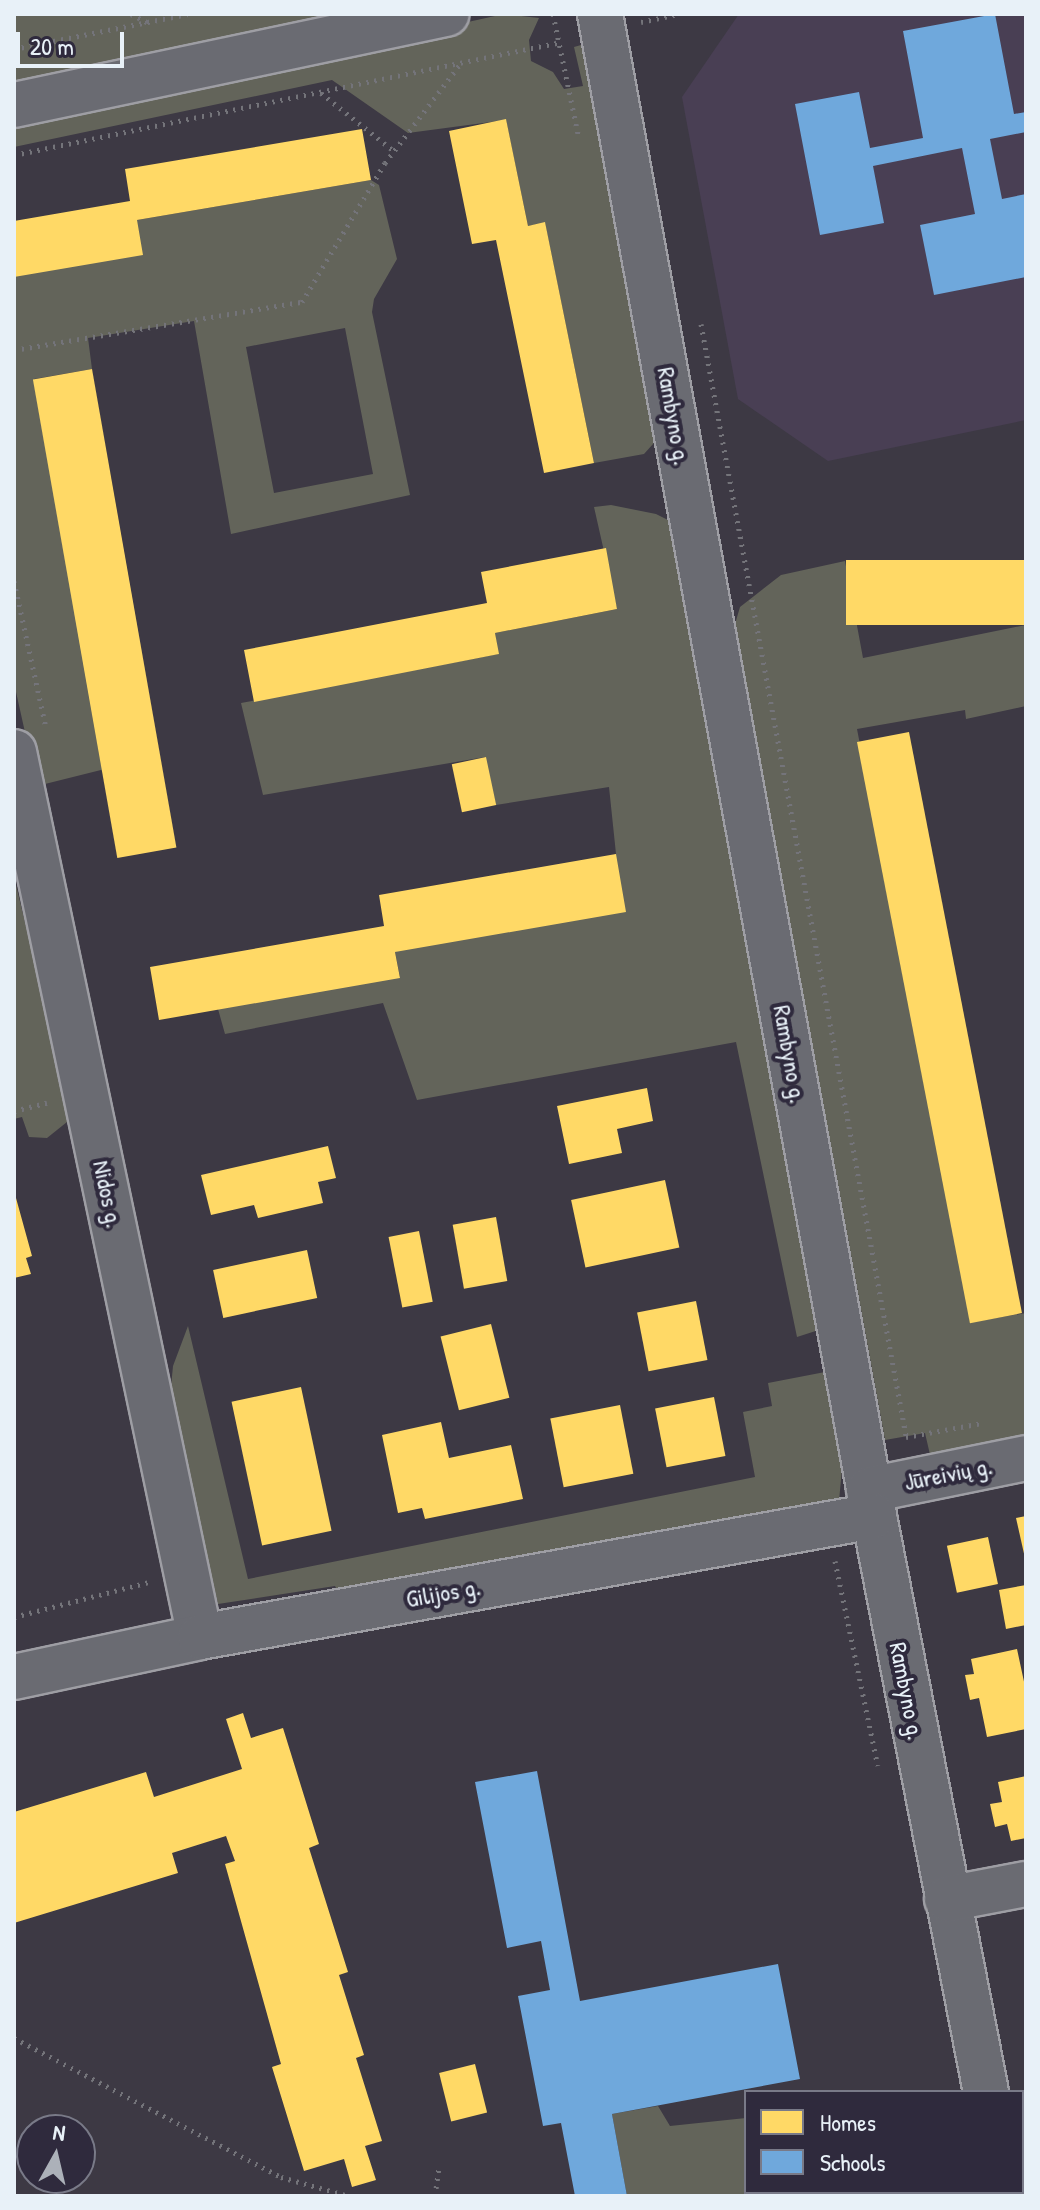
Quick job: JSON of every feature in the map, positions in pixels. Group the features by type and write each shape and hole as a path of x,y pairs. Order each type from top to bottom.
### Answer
{"street":[{"path":"14,105 447,14"},
{"name":"Rambyno g.","path":"625,23 882,1496 947,1899 986,2090"},
{"name":"Nidos g.","path":"14,752 200,1637"},
{"name":"Jūreivių g.","path":"882,1496 1026,1458"},
{"name":"Gilijos g.","path":"14,1677 882,1496"},
{"path":"947,1899 1026,1884"}],"path":[{"path":"131,14 147,22"},
{"path":"14,49 187,14"},
{"path":"14,155 679,14"},
{"path":"14,350 302,302 394,151 461,62"},
{"path":"320,92 394,151"},
{"path":"700,319 906,1436 882,1496"},
{"path":"906,1436 997,1420"},
{"path":"14,1617 187,1573"},
{"path":"14,2038 281,2177 349,2196"},
{"path":"435,2196 439,2168"}],"shaded area":[{"path":"14,14 350,14 14,83"},
{"path":"504,14 539,18 529,40 531,61 553,72 564,89 583,86 574,47 588,43 662,434 644,454 594,463 545,223 528,226 506,120 408,133 332,80 14,147 14,123"},
{"path":"739,14 1026,14 1026,420 828,461 738,399 682,97"},
{"path":"371,180 379,185 397,259 374,299 372,312 410,495 231,534 194,321 88,338 92,369 34,379 105,769 37,786 14,683 14,277 137,220","holes":["345,328 373,474 274,493 246,347"]},
{"path":"611,505 656,514 668,520 681,538 825,1328 797,1337 736,1042 417,1100 383,1003 225,1034 218,1009 400,977 395,952 616,854 609,787 496,805 485,757 263,795 241,703 498,654 495,633 617,609 594,507"},
{"path":"845,561 863,658 1026,625 1026,706 966,719 965,710 857,729 972,1322 1026,1313 1026,1443 931,1459 925,1433 885,1440 735,624 740,607 781,575"},
{"path":"14,877 68,1098 67,1122 47,1138 29,1137 22,1117 14,1119"},
{"path":"188,1326 248,1579 755,1477 743,1412 772,1406 768,1383 825,1372 834,1376 846,1426 839,1501 340,1596 335,1586 218,1604 170,1397 173,1366"},
{"path":"658,2106 670,2126 744,2118 744,2194 902,2196 627,2196 612,2114"}],"building: Homes":[{"path":"506,119 528,226 545,222 594,463 544,473 496,240 472,244 449,131"},
{"path":"362,129 371,180 137,220 143,255 14,277 14,221 130,201 125,169"},
{"path":"92,369 176,848 117,858 33,379"},
{"path":"606,548 617,609 495,633 499,654 254,702 244,650 487,603 481,572"},
{"path":"846,560 1026,560 1026,625 846,625"},
{"path":"909,732 1022,1313 970,1323 857,742"},
{"path":"486,757 496,805 462,812 452,764"},
{"path":"616,854 626,912 395,952 400,978 159,1020 150,967 384,926 379,895"},
{"path":"647,1088 653,1121 617,1129 622,1153 569,1164 557,1106"},
{"path":"328,1146 336,1178 318,1182 323,1203 258,1218 254,1205 211,1215 201,1175"},
{"path":"665,1180 679,1247 585,1267 571,1200"},
{"path":"16,1198 32,1256 26,1258 31,1274 14,1278"},
{"path":"496,1217 507,1281 464,1289 453,1225"},
{"path":"419,1231 433,1302 402,1308 389,1237"},
{"path":"307,1250 317,1298 223,1318 213,1270"},
{"path":"696,1301 707,1360 649,1371 637,1312"},
{"path":"491,1324 509,1398 459,1410 441,1337"},
{"path":"301,1387 332,1531 262,1546 232,1402"},
{"path":"714,1397 725,1456 667,1467 655,1408"},
{"path":"620,1405 633,1474 564,1487 550,1419"},
{"path":"441,1422 449,1458 511,1445 523,1499 425,1519 422,1508 398,1513 382,1435"},
{"path":"1026,1516 1026,1558 1025,1558 1016,1518"},
{"path":"988,1537 998,1584 957,1593 947,1546"},
{"path":"1026,1585 1026,1625 1006,1629 999,1590"},
{"path":"1017,1649 1026,1691 1026,1729 987,1737 979,1698 970,1700 965,1675 974,1674 971,1659"},
{"path":"243,1713 251,1738 283,1728 319,1844 309,1848 348,1972 339,1975 364,2055 356,2058 382,2141 365,2146 376,2180 352,2187 344,2159 304,2171 272,2067 281,2064 225,1864 235,1861 226,1836 172,1853 178,1873 14,1923 14,1812 146,1772 154,1797 242,1769 226,1719"},
{"path":"1026,1776 1026,1838 1011,1841 1007,1824 995,1827 990,1804 1002,1802 998,1782"},
{"path":"475,2064 487,2113 451,2121 439,2073"}],"building: Schools":[{"path":"995,14 1014,114 1026,112 1026,132 990,139 1002,199 1026,194 1026,277 934,295 920,225 975,214 962,148 873,166 884,223 820,235 795,104 859,92 870,148 923,138 903,31"},
{"path":"537,1771 580,2001 778,1964 800,2079 612,2114 627,2196 575,2196 561,2123 543,2126 518,1996 550,1990 541,1941 507,1948 475,1782"}]}
